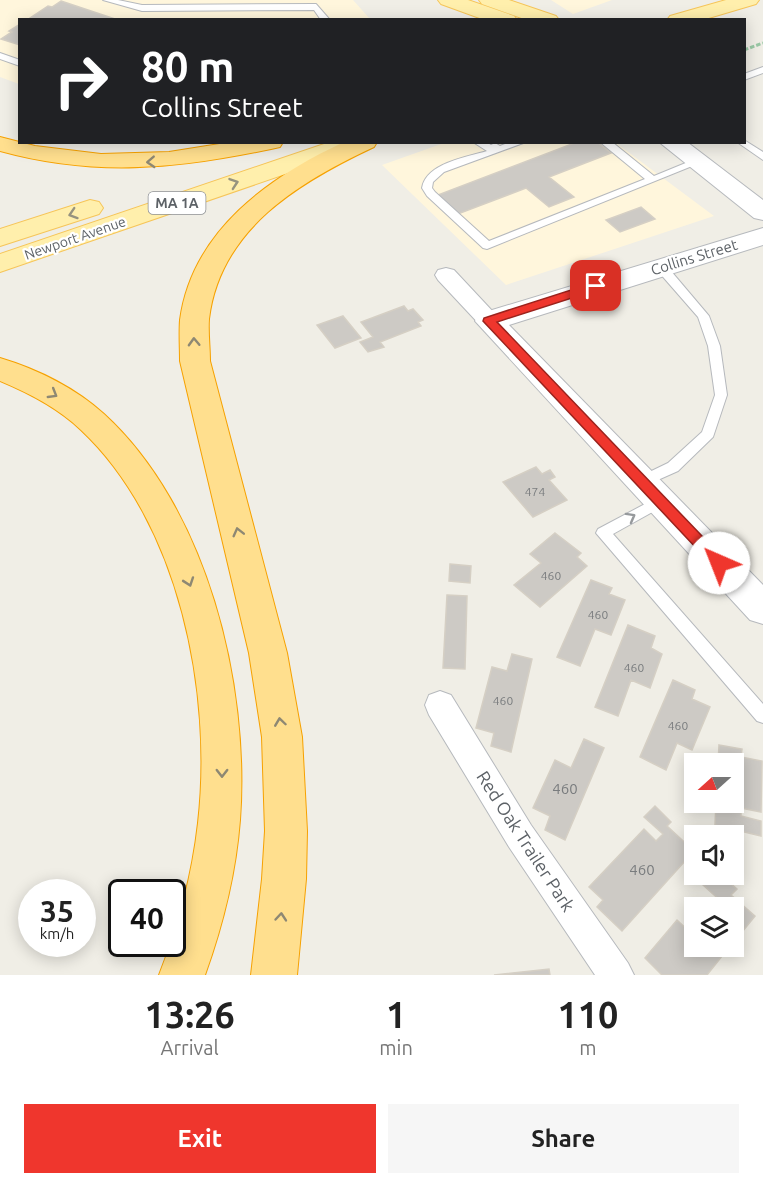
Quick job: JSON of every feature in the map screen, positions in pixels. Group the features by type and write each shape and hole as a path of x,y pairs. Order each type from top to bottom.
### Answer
{"highway":[{"path":"0,144 60,159 125,163 195,157 261,144"},
{"path":"274,975 284,879 286,831 282,737 268,653 195,361 194,317 200,291 211,264 225,240 244,217 301,174 361,144"},
{"path":"0,369 60,399 92,422 118,449 142,482 172,538 198,608 218,705 222,798 213,874 202,916 182,975"}],"main road":[{"path":"448,0 501,18"},
{"path":"489,0 543,18"},
{"path":"684,18 744,2"},
{"path":"718,18 744,2"},
{"name":"Newport Avenue","path":"0,238 282,144"},
{"name":"Newport Avenue","path":"0,263 349,144"}],"street":[{"path":"674,144 763,212"},
{"name":"Collins Street","path":"489,321 763,236"},
{"path":"446,275 763,609"},
{"name":"Red Oak Trailer Park","path":"440,705 520,836 616,975"}],"lane":[{"path":"107,0 142,8 316,7 324,18"},
{"path":"0,56 18,62"},
{"path":"746,76 763,69"},
{"path":"511,144 495,147 440,170 428,181 427,188 431,195 487,246 697,162"},
{"path":"608,144 653,180"},
{"path":"745,144 763,157"},
{"path":"661,267 703,316 714,346 721,395 708,434 651,491 603,533 763,716"}],"path":[{"path":"746,49 763,44"}],"shaded area":[{"path":"0,0 353,0 369,18 18,18 18,84 0,77"},
{"path":"551,0 612,0 573,14"},
{"path":"441,144 617,144 714,216 506,285 382,165"}],"building":[{"path":"61,1 112,18 30,18 48,6 52,7"},
{"path":"18,25 18,44 1,39 12,32 9,31"},
{"path":"572,144 600,144 611,153 549,177 574,197 549,207 526,188 458,214 438,195"},
{"path":"641,207 655,219 620,232 606,220"},
{"path":"404,306 408,311 413,309 423,320 418,322 421,326 380,342 384,347 368,352 360,342 373,337 361,322"},
{"path":"343,316 361,338 335,348 317,325"},
{"path":"536,467 542,474 550,470 555,477 549,480 567,500 533,517 503,482"},
{"path":"555,533 581,553 577,557 587,566 540,607 514,585 541,563 530,554"},
{"path":"450,564 471,566 470,583 449,581"},
{"path":"591,580 612,588 609,594 625,600 611,635 595,629 580,666 557,657"},
{"path":"447,595 467,596 465,669 443,668"},
{"path":"628,625 655,636 651,648 662,654 650,688 631,680 618,716 595,707"},
{"path":"512,654 532,659 511,752 491,746 494,733 476,728 492,667 507,671"},
{"path":"673,680 695,690 692,699 710,707 692,750 677,743 666,770 640,757"},
{"path":"584,739 604,748 565,840 545,830 550,816 533,808 555,760 571,768"},
{"path":"719,745 742,749 742,753 719,753"},
{"path":"744,758 762,761 761,812 744,809"},
{"path":"655,806 671,822 667,826 684,842 684,862 622,931 597,907 603,900 589,887 644,829 656,841 663,834 644,817"},
{"path":"716,813 741,813 741,816 761,821 761,836 744,832 744,825 715,825"},
{"path":"703,885 732,885 737,889 731,895 733,897 716,897"},
{"path":"744,906 755,916 744,930"},
{"path":"677,920 684,927 684,957 721,957 707,975 662,975 645,958"},
{"path":"549,969 550,975 494,975"}],"route":[{"path":"596,286 489,321 719,563"}]}
